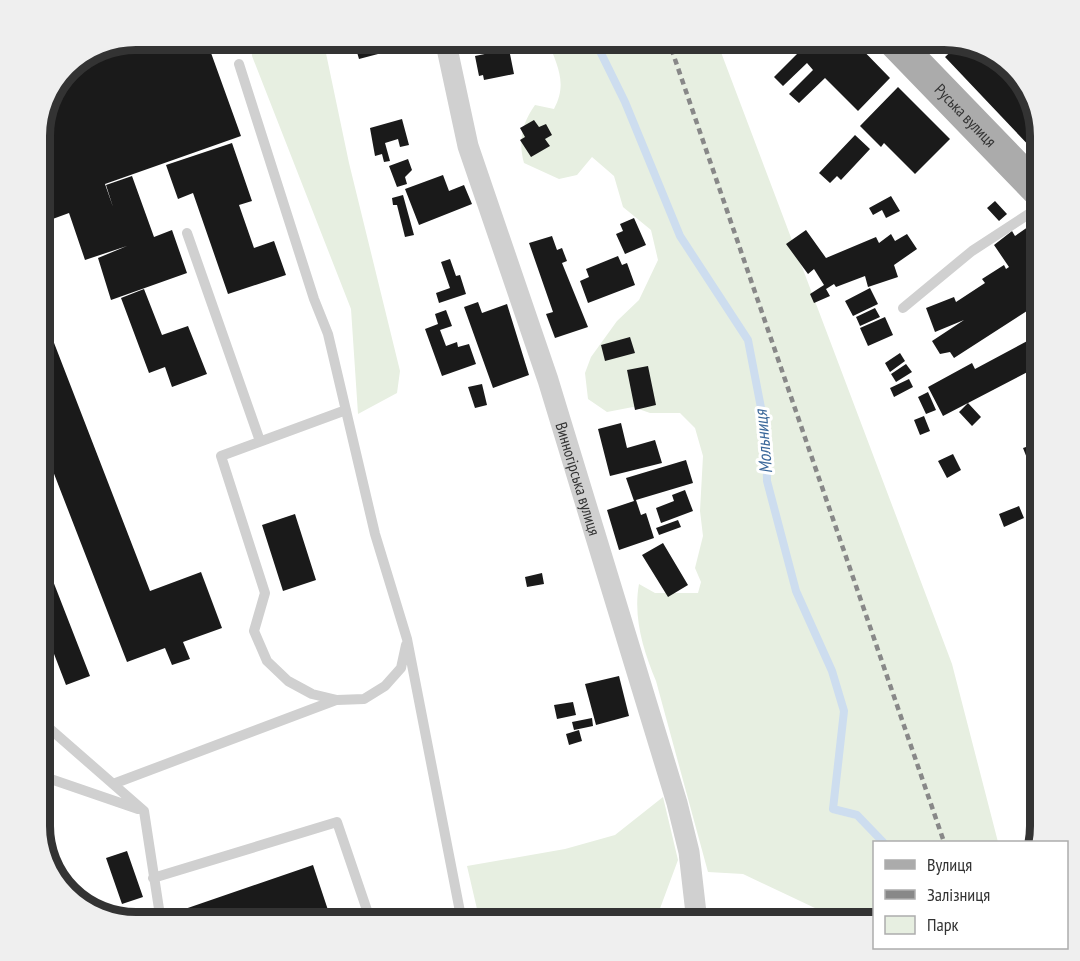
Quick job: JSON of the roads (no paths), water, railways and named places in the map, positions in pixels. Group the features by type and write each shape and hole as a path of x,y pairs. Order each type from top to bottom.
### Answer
{"main road":[{"name":"Руська вулиця","path":"903,50 1030,182"}],"street":[{"name":"Винногірська вулиця","path":"447,50 471,156 548,380 676,803 689,852 696,912"}],"lane":[{"path":"239,64 314,299 328,334 375,534 407,639 460,912"},
{"path":"903,308 972,251 1030,213"},
{"path":"187,233 260,441"},
{"path":"346,410 221,456 265,593 254,631 267,661 288,681 312,693 337,700 364,699 385,686 401,669 407,639"},
{"path":"113,784 337,700"},
{"path":"50,729 144,811 159,912"},
{"path":"50,779 144,811"},
{"path":"153,878 337,822 368,912"}],"waterway":[{"name":"Мольниця","path":"599,50 625,102 680,236 748,340 766,434 767,481 796,591 832,671 844,711 833,809 857,815 882,841"}],"railway":[{"path":"672,50 944,841"}]}
